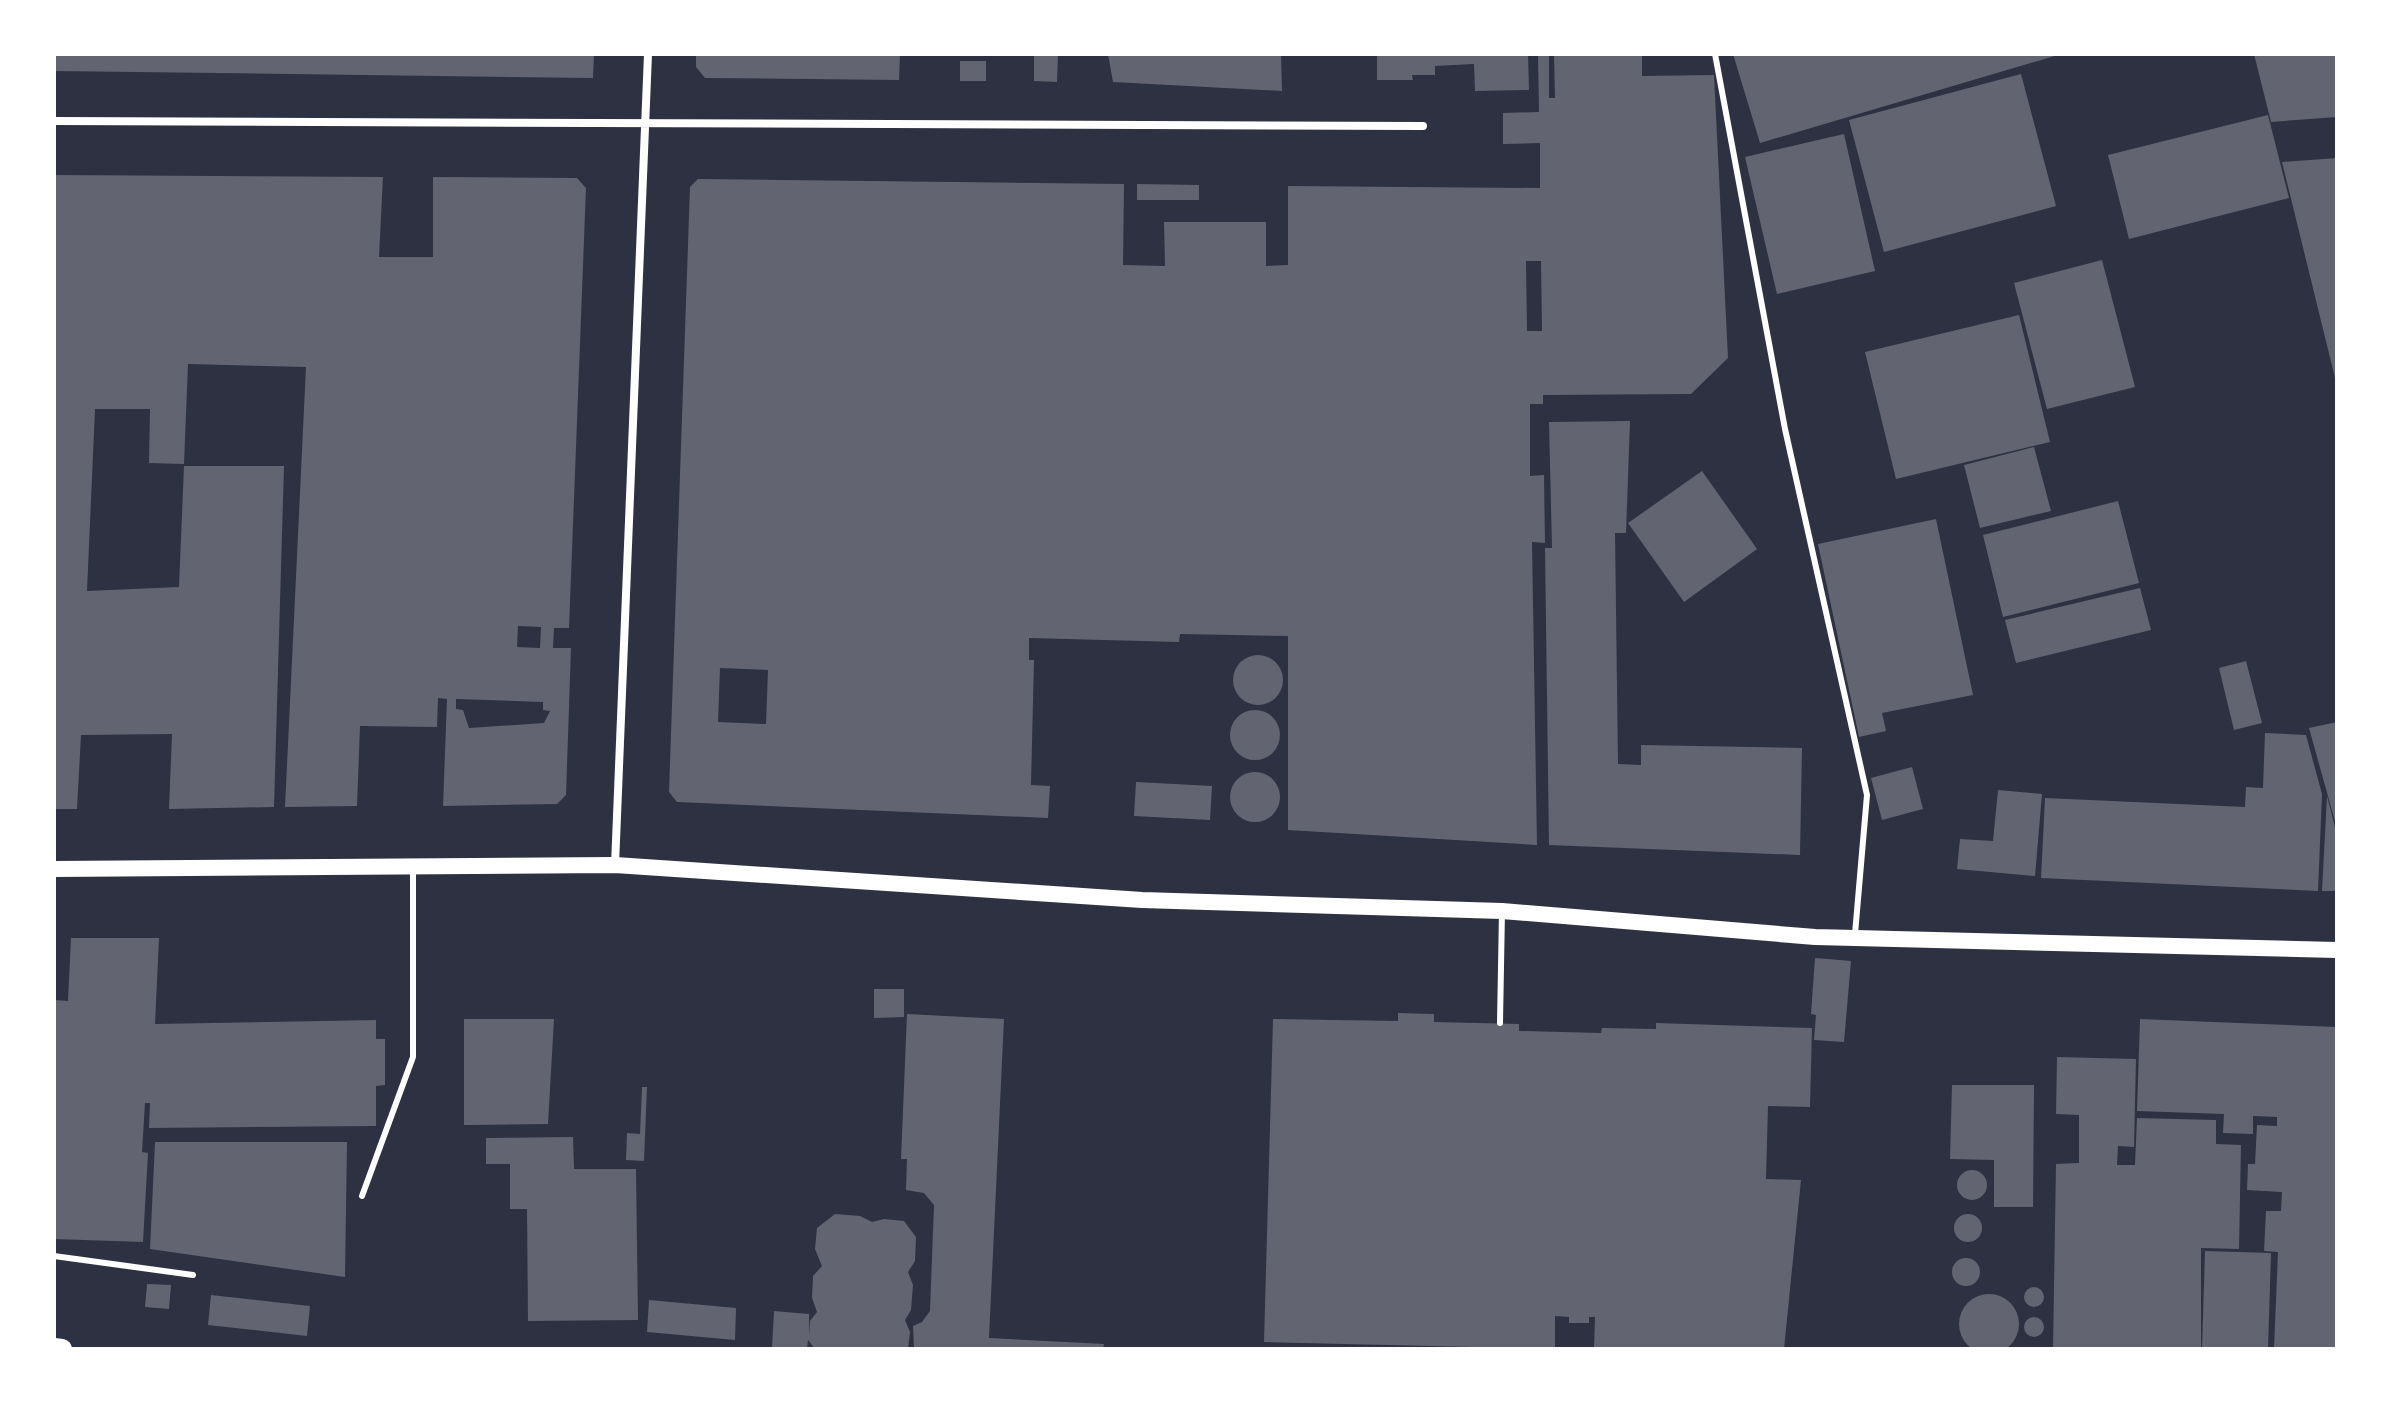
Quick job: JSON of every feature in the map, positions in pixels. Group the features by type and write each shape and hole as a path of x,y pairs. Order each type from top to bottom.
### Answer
{"main road":[{"path":"54,869 615,865 1142,900 1502,911 1855,937 2337,950"},
{"path":"54,1348 62,1349"}],"street":[{"path":"615,865 648,54"},
{"path":"54,121 1423,126"}],"lane":[{"path":"1715,54 1785,429 1867,795 1855,937"},
{"path":"362,1196 413,1057 413,867"},
{"path":"1500,1023 1502,911"},
{"path":"54,1256 193,1275"}],"building":[{"path":"54,54 594,54 593,78 54,71"},
{"path":"696,54 900,54 899,80 705,78 696,67"},
{"path":"1108,54 1281,54 1282,91 1113,82"},
{"path":"1377,54 1528,54 1529,90 1475,91 1474,64 1435,66 1435,75 1412,75 1413,80 1377,80"},
{"path":"1538,54 1549,54 1549,98 1555,98 1554,54 1642,54 1642,76 1714,75 1728,358 1691,394 1543,395 1543,404 1530,404 1530,476 1544,475 1545,543 1532,542 1537,845 1288,830 1288,636 1180,634 1179,642 1029,638 1029,660 1034,660 1031,785 1050,786 1048,818 677,802 669,792 690,187 698,179 1124,184 1123,265 1165,266 1164,222 1266,222 1266,266 1288,265 1288,186 1540,188 1540,143 1503,144 1503,113 1539,112","holes":["1526,261 1541,261 1542,331 1527,331","720,668 768,670 766,724 718,722"]},
{"path":"1733,54 2058,54 2058,55 1760,143"},
{"path":"2254,54 2337,54 2337,117 2271,122"},
{"path":"1034,56 1058,56 1057,82 1034,81"},
{"path":"960,61 986,61 986,81 960,81"},
{"path":"2021,74 2056,206 1884,252 1849,120"},
{"path":"2268,115 2289,198 2129,239 2108,155"},
{"path":"1844,134 1875,271 1777,294 1745,157"},
{"path":"2337,158 2337,382 2336,382 2282,162"},
{"path":"54,175 383,177 379,257 433,257 433,177 577,178 586,188 569,628 554,628 553,648 571,648 566,795 557,804 443,806 447,699 438,698 437,727 360,726 357,806 285,807 306,367 188,364 184,464 149,463 150,409 95,409 87,591 179,587 184,466 284,466 274,807 169,809 172,734 81,735 77,809 54,809","holes":["518,626 541,627 540,648 517,647","456,699 543,702 543,710 550,711 544,723 469,728 463,710 456,709"]},
{"path":"1137,184 1199,185 1199,200 1137,200"},
{"path":"2102,260 2135,387 2047,409 2014,283"},
{"path":"2019,315 2050,442 1896,479 1865,352"},
{"path":"1630,421 1626,533 1615,533 1618,764 1641,765 1641,745 1802,748 1800,855 1549,845 1545,548 1552,548 1549,422"},
{"path":"2034,447 2051,511 1980,528 1964,465"},
{"path":"1702,471 1757,549 1684,602 1628,523"},
{"path":"2118,501 2139,583 2003,617 1983,535"},
{"path":"1936,519 1973,695 1882,713 1886,731 1859,737 1818,544"},
{"path":"2140,588 2151,630 2016,663 2005,620"},
{"path":"1258,655 1276,662 1283,680 1276,698 1258,705 1240,698 1233,680 1240,662"},
{"path":"2246,661 2262,723 2234,730 2219,668"},
{"path":"1255,710 1273,717 1280,735 1273,753 1255,760 1237,753 1230,735 1237,717"},
{"path":"2337,722 2337,825 2336,825 2309,728"},
{"path":"2265,733 2306,735 2322,794 2318,891 2041,878 2045,798 2245,807 2246,787 2263,788"},
{"path":"1912,767 1923,809 1882,820 1871,778"},
{"path":"1255,772 1273,779 1280,797 1273,815 1255,822 1237,815 1230,797 1237,779"},
{"path":"1136,782 1212,786 1210,820 1134,816"},
{"path":"1998,790 2042,794 2035,876 1957,869 1960,839 1993,841"},
{"path":"2327,796 2337,835 2337,891 2322,891"},
{"path":"71,938 159,938 155,1024 376,1020 376,1039 385,1039 385,1085 376,1086 376,1126 149,1128 150,1103 145,1103 142,1152 148,1153 143,1242 54,1239 54,1000 68,1001"},
{"path":"1815,958 1851,961 1844,1042 1814,1040 1816,1015 1811,1014"},
{"path":"874,989 904,989 904,1017 874,1018"},
{"path":"1398,1013 1434,1014 1434,1022 1519,1024 1519,1031 1601,1033 1602,1028 1656,1029 1656,1023 1812,1028 1810,1107 1768,1106 1766,1179 1801,1180 1784,1349 1594,1349 1595,1317 1589,1317 1589,1323 1569,1323 1569,1317 1555,1316 1555,1349 1264,1342 1273,1019 1398,1021"},
{"path":"907,1014 1004,1019 989,1338 1104,1344 1103,1349 914,1349 913,1326 922,1322 930,1311 934,1205 924,1193 906,1190 907,1159 901,1159"},
{"path":"464,1019 554,1019 548,1124 464,1125"},
{"path":"2140,1019 2337,1027 2337,1349 2274,1349 2278,1252 2264,1251 2266,1211 2281,1211 2282,1192 2247,1190 2248,1164 2255,1164 2257,1125 2277,1126 2277,1117 2253,1116 2253,1134 2223,1133 2224,1114 2137,1111"},
{"path":"2057,1057 2136,1059 2134,1147 2118,1146 2117,1165 2135,1165 2137,1118 2216,1120 2216,1144 2241,1145 2239,1249 2201,1248 2201,1349 2053,1349 2056,1164 2079,1163 2079,1115 2056,1114"},
{"path":"1952,1085 2034,1085 2033,1207 1994,1207 1994,1160 1950,1159"},
{"path":"642,1087 647,1087 644,1161 626,1160 627,1133 640,1134"},
{"path":"573,1137 574,1169 636,1169 638,1320 528,1321 527,1209 510,1209 510,1164 486,1164 486,1138"},
{"path":"155,1142 347,1142 345,1277 150,1249"},
{"path":"1972,1170 1983,1174 1987,1185 1983,1196 1972,1200 1961,1196 1957,1185 1961,1174"},
{"path":"835,1214 860,1216 872,1222 884,1219 904,1221 916,1237 915,1261 908,1272 913,1285 911,1310 905,1320 910,1332 908,1349 815,1349 808,1340 807,1349 772,1348 774,1311 809,1314 809,1336 810,1321 817,1312 812,1298 813,1276 822,1266 815,1249 817,1228"},
{"path":"1968,1214 1978,1218 1982,1228 1978,1238 1968,1242 1958,1238 1954,1228 1958,1218"},
{"path":"2205,1251 2271,1253 2268,1349 2202,1349"},
{"path":"1966,1258 1976,1262 1980,1272 1976,1282 1966,1286 1956,1282 1952,1272 1956,1262"},
{"path":"147,1284 171,1285 169,1309 145,1307"},
{"path":"2034,1287 2041,1290 2044,1297 2041,1304 2034,1307 2027,1304 2024,1297 2027,1290"},
{"path":"1989,1294 2010,1303 2019,1324 2010,1345 1989,1354 1968,1345 1959,1324 1968,1303"},
{"path":"211,1295 310,1306 307,1336 208,1325"},
{"path":"649,1300 736,1308 735,1340 647,1332"},
{"path":"2034,1317 2041,1320 2044,1327 2041,1334 2034,1337 2027,1334 2024,1327 2027,1320"}]}
